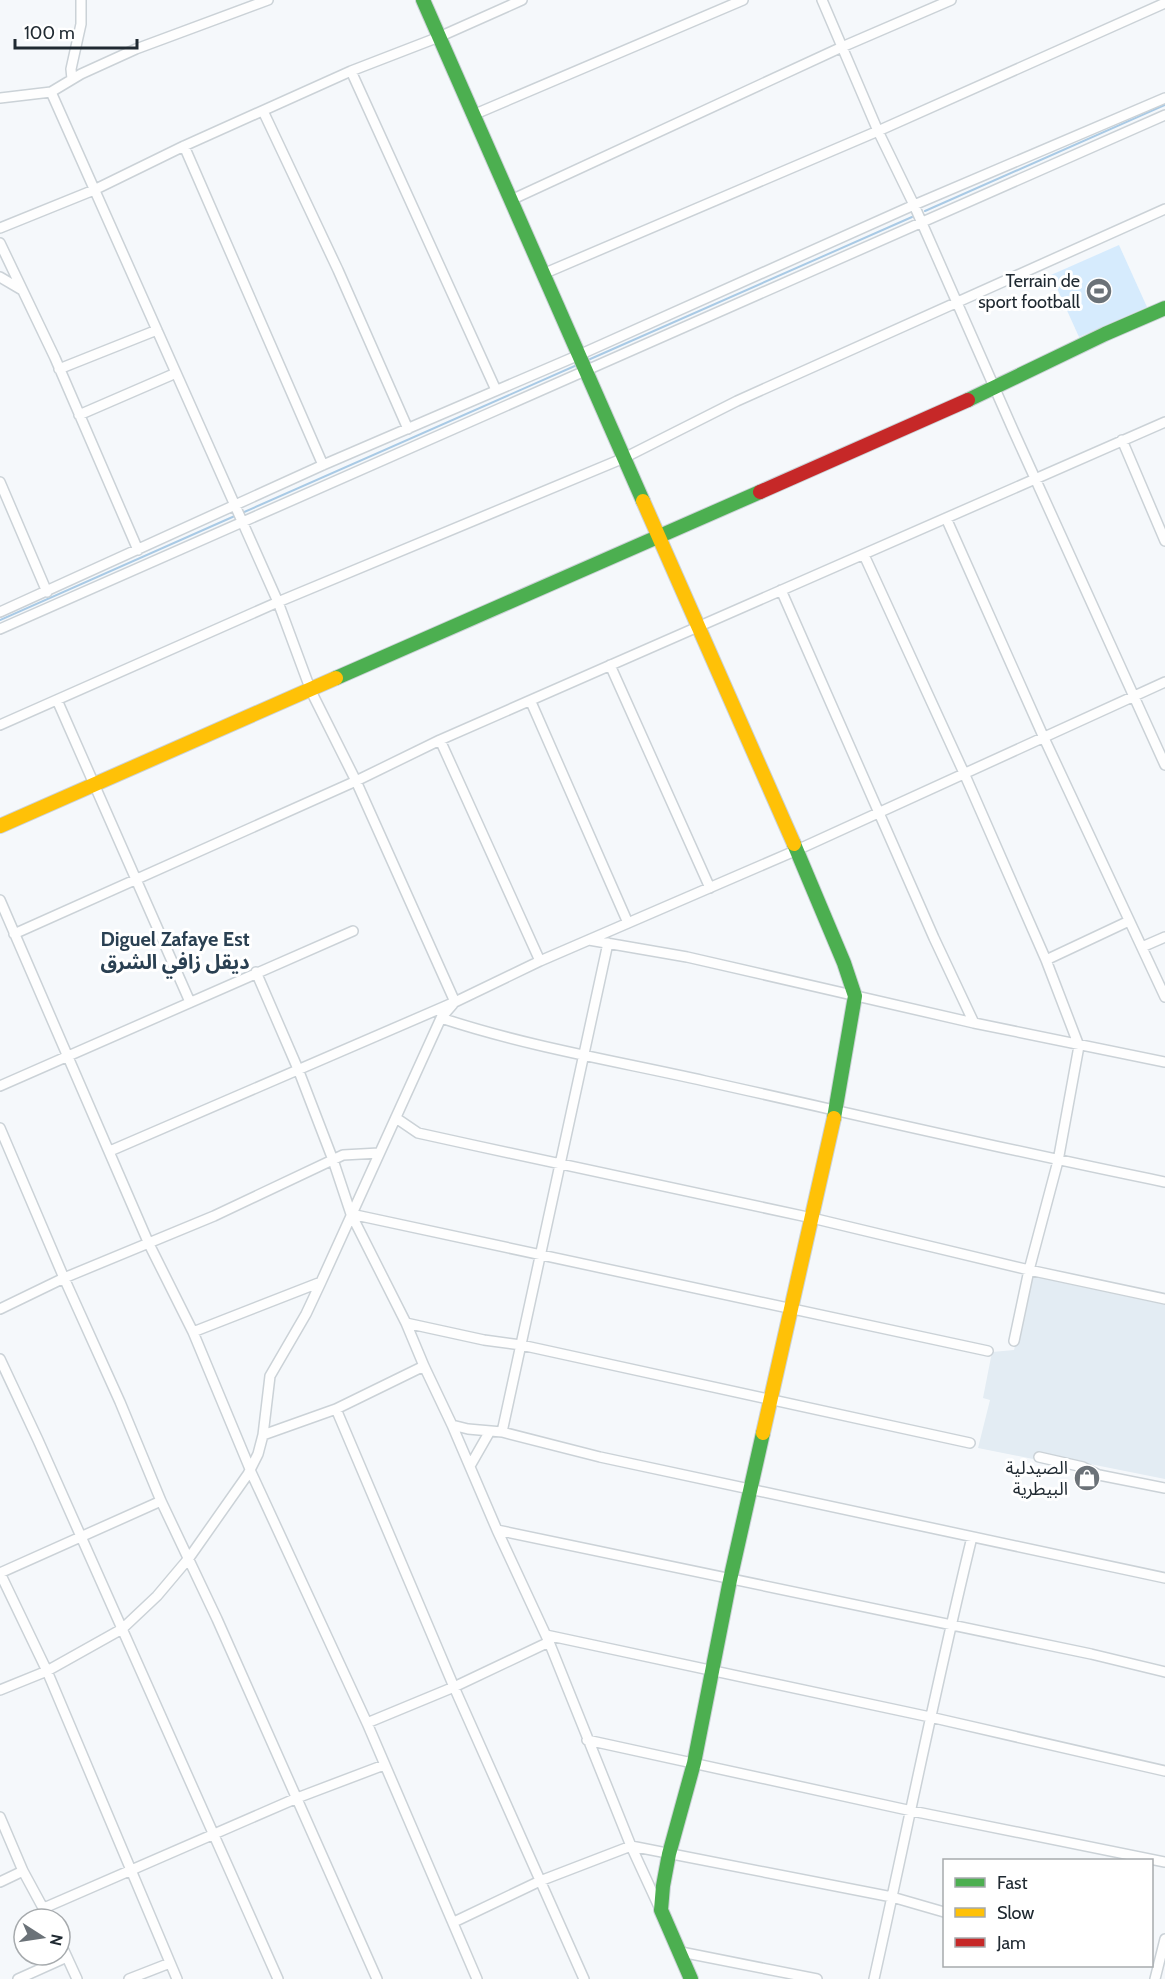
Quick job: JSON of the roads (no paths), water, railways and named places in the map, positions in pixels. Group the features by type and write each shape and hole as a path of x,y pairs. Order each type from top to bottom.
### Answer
{"street":[{"path":"72,79 71,69 81,24 81,0"},
{"path":"0,98 51,92 72,79 175,34 268,0"},
{"path":"423,0 797,850 844,963 855,996 836,1111 730,1580 694,1763 669,1854 661,1910"},
{"path":"0,228 94,190 184,146 351,71 439,37 522,0"},
{"path":"473,115 743,0"},
{"path":"822,0 878,131 918,213 1165,765"},
{"path":"511,200 842,47 951,0"},
{"path":"543,274 878,131 1165,3"},
{"path":"351,71 496,390"},
{"path":"51,92 278,602 311,691 356,781 455,1002"},
{"path":"0,629 237,514 918,213 1165,98"},
{"path":"263,111 338,270 408,429"},
{"path":"0,612 138,550 237,514 323,465 496,390 582,362 918,213 1165,115"},
{"path":"184,146 323,465"},
{"path":"0,725 278,602 624,458 737,401 1165,209"},
{"path":"0,243 60,369 138,550"},
{"path":"0,277 22,290"},
{"path":"0,826 995,388 1105,334 1165,308"},
{"path":"60,369 157,330"},
{"path":"79,415 176,373"},
{"path":"14,934 137,881 440,740 1165,422"},
{"path":"1122,440 1165,541"},
{"path":"0,482 47,592"},
{"path":"946,518 1044,738 1165,997"},
{"path":"864,555 964,773 1046,960 1078,1046 1058,1161 1029,1270 1014,1341"},
{"path":"781,590 974,1023"},
{"path":"610,665 710,888"},
{"path":"110,1151 455,1002 589,940 797,850 1165,682"},
{"path":"57,700 190,1002"},
{"path":"531,702 628,923"},
{"path":"440,740 540,962"},
{"path":"0,900 149,1244 193,1332 250,1469 367,1723 477,1979"},
{"path":"1046,960 1129,921"},
{"path":"0,1086 66,1055 353,931"},
{"path":"1142,947 1165,937"},
{"path":"589,940 687,957 1078,1046 1165,1062"},
{"path":"502,1432 608,943"},
{"path":"256,972 298,1069 351,1214 406,1323 496,1530 547,1638 631,1846 681,1952 691,1979"},
{"path":"0,1690 47,1671 122,1629 157,1596 189,1558 250,1469 258,1454 270,1376 306,1314 441,1018 455,1002"},
{"path":"441,1018 494,1035 582,1056 703,1080 1058,1161 1165,1182"},
{"path":"396,1118 418,1132 560,1165 812,1218 1029,1270 1165,1299"},
{"path":"0,1128 161,1501 297,1798 376,1979"},
{"path":"0,1309 64,1278 149,1244 343,1155 379,1153"},
{"path":"351,1214 988,1352"},
{"path":"193,1332 321,1282"},
{"path":"406,1323 484,1340 521,1345 970,1443"},
{"path":"0,1359 278,1979"},
{"path":"262,1435 336,1408 424,1366"},
{"path":"336,1408 454,1687 584,1979"},
{"path":"452,1425 502,1432 600,1457 1165,1578"},
{"path":"470,1466 490,1431"},
{"path":"1039,1457 1083,1467 1099,1475 1165,1488"},
{"path":"161,1501 0,1573 47,1671 177,1979"},
{"path":"496,1530 951,1624 1165,1672"},
{"path":"874,1979 912,1811 930,1717 972,1537"},
{"path":"367,1723 454,1687 547,1638 930,1717 1165,1771"},
{"path":"587,1740 912,1811 1150,1859"},
{"path":"46,1907 297,1798 384,1765"},
{"path":"0,1817 23,1871 43,1907"},
{"path":"454,1922 540,1881 631,1846 892,1897 943,1911"},
{"path":"0,1882 23,1871"},
{"path":"1155,1979 1165,1938"},
{"path":"681,1952 817,1979"},
{"path":"129,1979 170,1963"},
{"path":"18,1979 45,1967"}],"waterway":[{"path":"925,211 1165,105"},
{"path":"588,360 912,217"},
{"path":"242,513 577,365"},
{"path":"0,620 237,515"}],"place":[{"name":"Terrain de sport football","path":"1099,291"},
{"name":"الصيدلية البيطرية","path":"1087,1478"}],"district":[{"name":"Diguel Zafaye Est ديقل زافي الشرق","path":"175,950"}]}
